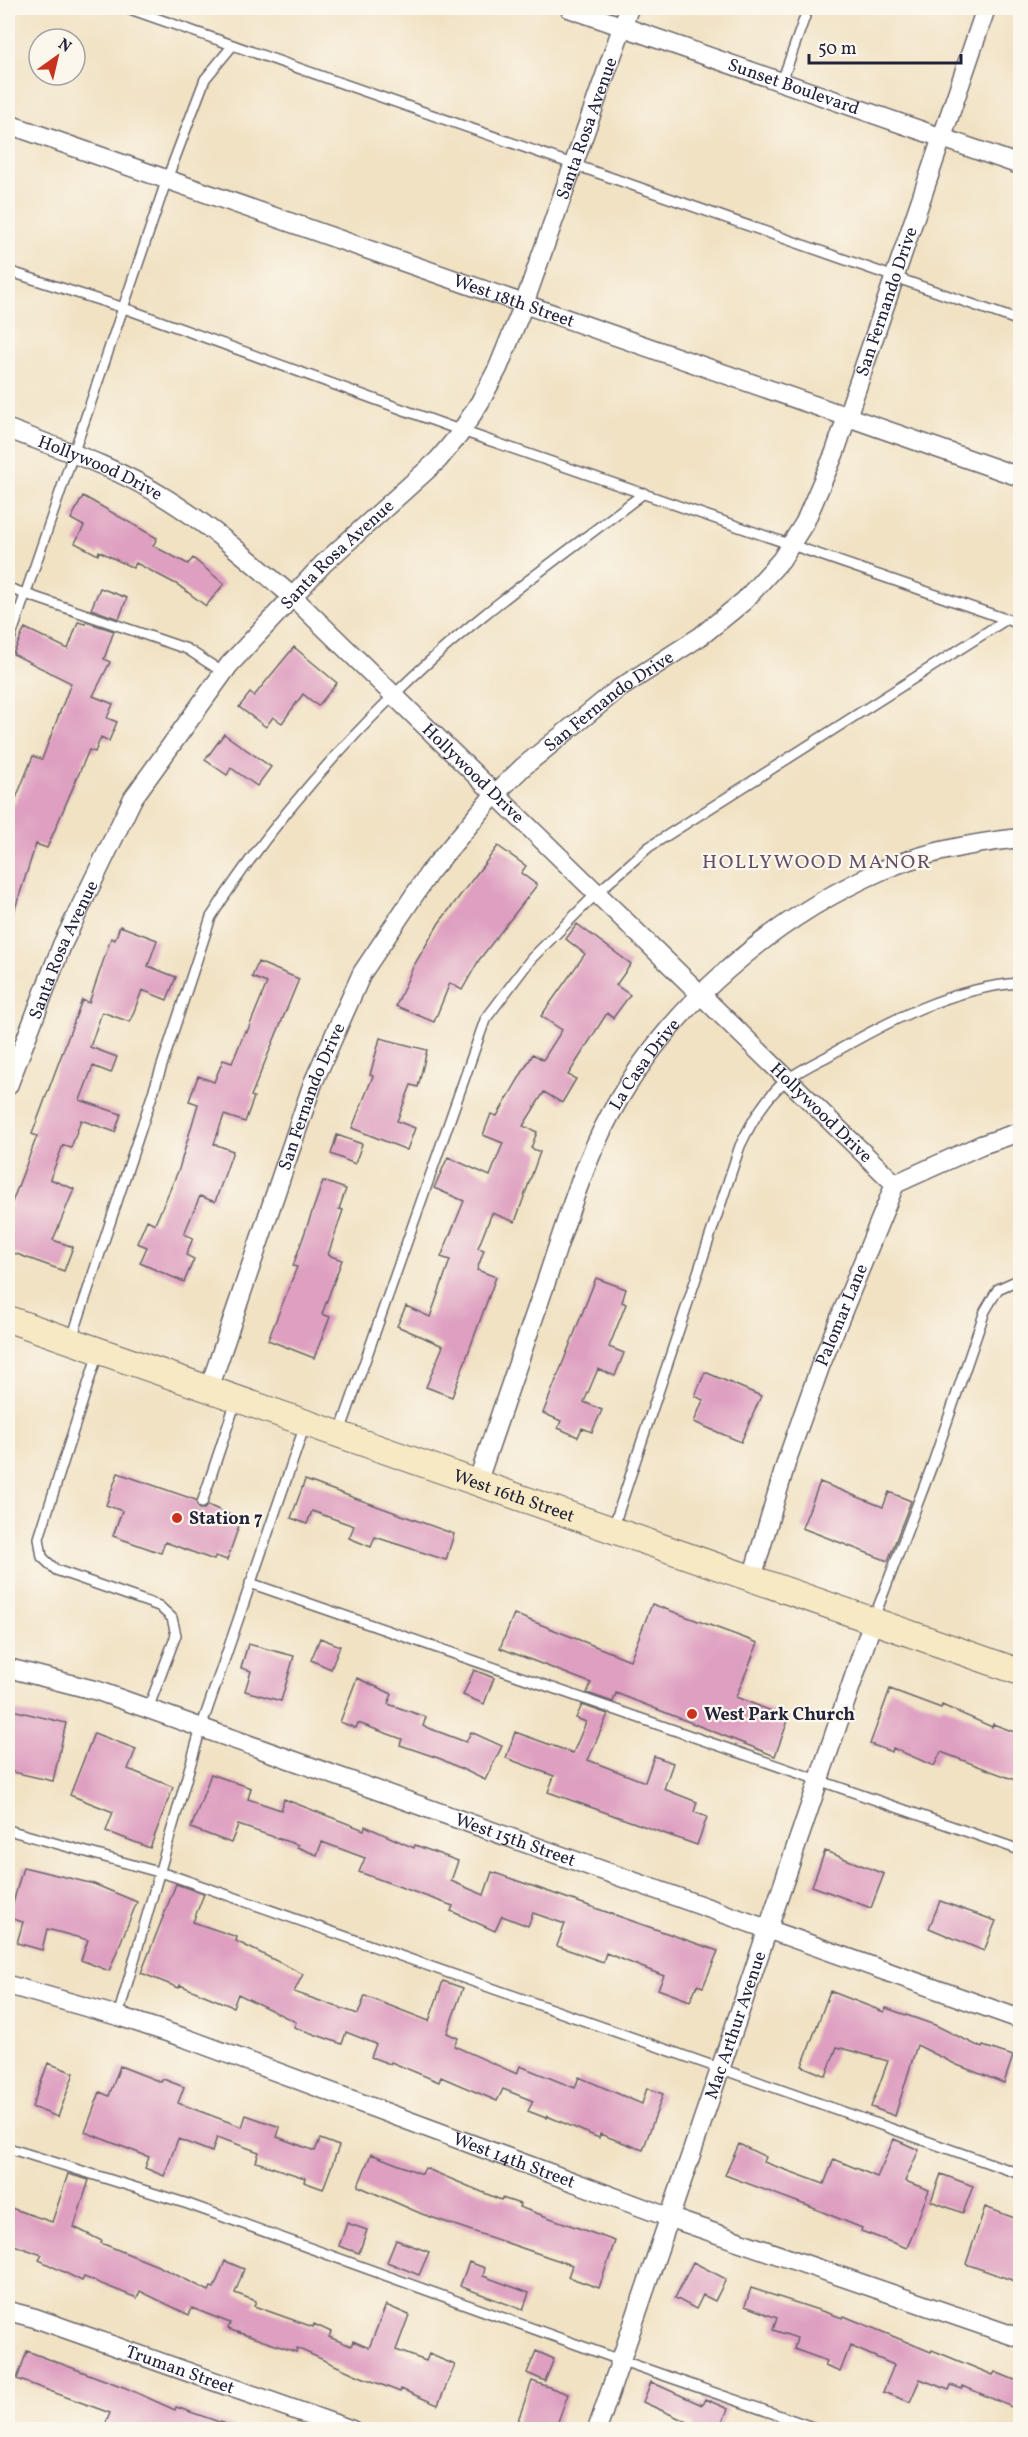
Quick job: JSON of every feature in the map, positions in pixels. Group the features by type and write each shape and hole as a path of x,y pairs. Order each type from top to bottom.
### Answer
{"main road":[{"name":"West 16th Street","path":"8,1319 873,1621 1020,1670"}],"street":[{"name":"Sunset Boulevard","path":"569,8 1020,165"},
{"name":"Santa Rosa Avenue","path":"8,1086 62,945 133,798 224,673 294,598 322,564 438,460 462,431 498,368 524,304 629,8"},
{"name":"San Fernando Drive","path":"209,1389 313,1083 362,973 429,873 495,794 523,767 617,690 701,636 744,601 781,560 805,522 835,452 845,416 944,138 986,8"},
{"name":"West 18th Street","path":"8,124 1020,477"},
{"name":"Hollywood Drive","path":"8,429 74,454 166,498 244,555 294,598 895,1184"},
{"name":"La Casa Drive","path":"477,1483 575,1195 610,1114 660,1041 701,995 738,959 807,908 876,874 968,844 1020,838"},
{"path":"895,1184 981,1145 1020,1132"},
{"name":"Palomar Lane","path":"752,1578 787,1460 821,1364 895,1184"},
{"name":"Mac Arthur Avenue","path":"597,2430 873,1621"},
{"name":"West 15th Street","path":"8,1668 98,1691 1020,2019"},
{"name":"West 14th Street","path":"8,1985 118,2016 199,2043 668,2217 1020,2338"},
{"name":"Truman Street","path":"8,2312 46,2322 352,2430"}],"lane":[{"path":"127,8 1020,321"},
{"path":"782,81 808,8"},
{"path":"8,645 167,179 206,79 233,45"},
{"path":"8,271 124,308 462,431 792,543 1020,624"},
{"path":"70,1341 211,917 238,875 289,810 393,695 483,617 644,493"},
{"path":"8,588 187,649 224,673"},
{"path":"339,1434 485,1020 531,959 597,893 649,847 1007,619"},
{"path":"612,1530 740,1146 757,1112 787,1079 868,1032 958,995 992,985 1020,983"},
{"path":"873,1621 933,1463 985,1311 998,1289 1020,1279"},
{"path":"98,1351 39,1538 42,1557 56,1570 159,1605 172,1618 176,1635 148,1709"},
{"path":"202,1503 237,1399"},
{"path":"118,2016 201,1728 305,1423"},
{"path":"250,1583 1020,1850"},
{"path":"8,1830 161,1872 414,1958 720,2069 1020,2174"},
{"path":"8,2148 188,2204 620,2361 820,2430"}],"building":[{"path":"83,496 157,538 153,546 188,564 193,558 224,584 206,606 178,585 136,563 133,568 99,551 98,555 75,543 84,526 71,519"},
{"path":"100,588 127,598 119,619 91,609"},
{"path":"78,622 85,624 86,622 114,631 104,659 110,662 93,696 113,704 107,718 117,722 109,741 101,737 95,752 89,750 47,848 36,844 11,921 8,921 8,803 13,806 33,756 42,759 71,683 13,654 25,628 68,649"},
{"path":"294,647 337,683 318,706 303,694 282,723 273,717 266,727 239,707 250,693 254,696"},
{"path":"224,734 271,767 257,786 231,768 227,775 205,760"},
{"path":"498,846 526,866 521,873 537,885 479,960 462,990 450,983 434,1022 396,1006 413,967 439,923"},
{"path":"577,924 631,964 616,985 630,995 613,1018 607,1013 568,1075 576,1079 562,1103 544,1092 523,1126 537,1132 531,1148 540,1152 515,1222 492,1213 478,1248 484,1250 477,1270 496,1277 452,1397 426,1387 443,1346 397,1326 406,1306 430,1317 450,1260 441,1257 464,1201 434,1188 448,1157 490,1176 503,1143 483,1135 491,1114 497,1116 533,1054 543,1060 562,1030 541,1016 585,954 566,939"},
{"path":"120,926 157,940 148,966 176,977 167,1000 142,990 130,1022 102,1012 90,1047 117,1057 111,1073 93,1066 80,1100 121,1114 115,1132 81,1120 71,1148 63,1145 50,1179 74,1189 53,1240 73,1247 64,1271 8,1251 8,1213 37,1136 32,1134 82,1000 89,1003 111,938 115,940"},
{"path":"258,962 299,979 251,1096 254,1097 245,1122 224,1115 214,1144 233,1151 215,1202 200,1196 184,1234 193,1238 186,1255 194,1259 184,1282 140,1263 147,1247 137,1243 147,1220 155,1224 179,1169 198,1104 189,1101 198,1076 214,1082 223,1060 232,1063 245,1031 247,1032 267,983 252,977"},
{"path":"380,1038 427,1050 418,1087 411,1085 397,1121 415,1128 407,1150 352,1128 373,1076 370,1075"},
{"path":"337,1135 362,1144 355,1164 331,1154"},
{"path":"323,1181 346,1189 339,1209 343,1210 328,1255 342,1260 322,1314 330,1317 314,1358 268,1340 297,1267 293,1266"},
{"path":"596,1278 626,1289 622,1302 626,1304 609,1347 624,1353 615,1376 598,1369 584,1402 602,1410 592,1432 582,1428 578,1437 558,1428 561,1421 543,1413"},
{"path":"705,1372 761,1396 741,1442 694,1422 703,1400 695,1396"},
{"name":"Station 7","path":"118,1473 196,1500 199,1509 204,1509 208,1505 241,1520 227,1560 216,1556 214,1560 165,1542 161,1553 113,1536 122,1511 106,1505"},
{"path":"305,1480 454,1534 446,1560 375,1537 371,1547 349,1538 354,1526 312,1511 307,1524 291,1518"},
{"path":"820,1482 883,1507 889,1492 911,1501 888,1561 802,1528"},
{"path":"652,1604 758,1643 736,1697 789,1718 775,1756 616,1693 613,1702 587,1693 591,1683 500,1648 514,1614 630,1660"},
{"path":"320,1638 340,1646 331,1669 311,1660"},
{"path":"248,1644 294,1656 281,1701 245,1691 251,1671 241,1668"},
{"path":"474,1670 494,1678 484,1704 463,1695"},
{"path":"357,1678 392,1694 388,1704 426,1717 423,1726 466,1742 471,1732 502,1746 485,1780 441,1759 400,1745 402,1739 358,1723 356,1728 340,1722"},
{"path":"890,1689 941,1708 942,1705 992,1727 993,1724 1020,1734 1020,1782 941,1752 934,1766 893,1748 892,1752 870,1744"},
{"path":"582,1705 608,1714 588,1760 645,1782 654,1756 673,1763 664,1789 697,1802 694,1812 707,1817 697,1845 548,1792 554,1776 506,1758 515,1732 573,1753 586,1722 576,1718"},
{"path":"8,1709 66,1723 53,1781 8,1771"},
{"path":"94,1733 136,1749 128,1769 173,1787 150,1848 106,1831 113,1812 70,1795"},
{"path":"211,1774 251,1788 248,1799 281,1810 284,1799 364,1830 365,1826 414,1848 415,1845 458,1861 451,1881 484,1895 492,1872 718,1951 703,1987 697,1985 690,2001 658,1989 664,1976 606,1953 603,1962 557,1946 565,1924 533,1913 528,1926 502,1916 495,1931 451,1911 453,1906 359,1872 365,1858 322,1842 317,1855 297,1847 298,1845 238,1825 231,1843 191,1828"},
{"path":"825,1851 884,1874 871,1908 812,1886"},
{"path":"23,1867 94,1884 137,1902 109,1971 81,1960 88,1940 47,1929 42,1950 17,1943 23,1922 9,1918"},
{"path":"176,1884 204,1894 193,1922 237,1937 236,1941 303,1974 294,1992 358,2014 365,1996 429,2021 443,1981 463,1988 447,2033 458,2038 454,2046 517,2074 520,2066 575,2088 579,2077 642,2104 647,2088 663,2094 643,2150 600,2134 599,2138 547,2116 546,2118 528,2111 533,2101 503,2089 497,2101 441,2077 439,2082 391,2062 390,2064 371,2057 376,2044 346,2032 342,2044 294,2027 296,2022 238,1994 233,2007 180,1985 179,1988 141,1973"},
{"path":"940,1901 996,1921 984,1951 929,1928"},
{"path":"830,1991 884,2012 886,2008 935,2025 982,2048 983,2046 1013,2056 1004,2083 957,2065 917,2045 895,2116 871,2107 888,2061 837,2047 826,2076 802,2066"},
{"path":"48,2063 74,2073 58,2117 32,2107"},
{"path":"120,2066 161,2082 163,2079 184,2087 178,2103 242,2127 246,2115 280,2127 277,2137 315,2151 320,2139 339,2146 323,2189 304,2182 305,2178 256,2162 259,2152 217,2137 212,2152 178,2139 164,2176 145,2168 149,2157 85,2132 100,2092 109,2096"},
{"path":"894,2139 919,2150 905,2181 929,2190 907,2248 861,2231 862,2228 808,2206 725,2175 739,2144 766,2157 764,2162 824,2184 834,2159 877,2177"},
{"path":"371,2154 422,2174 425,2168 501,2200 502,2198 520,2204 519,2207 615,2241 599,2288 568,2277 572,2265 422,2214 358,2186"},
{"path":"68,2174 89,2180 74,2227 102,2241 101,2243 158,2266 209,2291 211,2287 214,2288 225,2261 244,2269 235,2293 256,2301 254,2306 313,2327 314,2324 331,2332 329,2337 351,2346 353,2341 369,2348 386,2305 409,2315 396,2350 426,2361 429,2354 455,2365 438,2405 401,2389 400,2392 359,2376 297,2348 296,2352 228,2329 230,2323 192,2308 189,2315 140,2291 137,2298 84,2277 82,2281 39,2260 42,2255 8,2243 8,2207 52,2222"},
{"path":"941,2174 973,2186 963,2213 931,2201"},
{"path":"985,2207 1020,2220 1020,2283 966,2264"},
{"path":"347,2223 367,2230 359,2253 339,2246"},
{"path":"396,2240 429,2252 419,2275 387,2262"},
{"path":"469,2262 485,2268 483,2276 529,2293 523,2310 460,2286"},
{"path":"693,2262 726,2279 715,2301 703,2295 696,2309 675,2298"},
{"path":"751,2288 843,2318 844,2316 931,2352 932,2350 993,2375 995,2372 1020,2382 1020,2392 1014,2408 963,2386 962,2389 951,2385 949,2390 920,2379 910,2402 883,2392 894,2365 850,2346 840,2372 825,2366 827,2361 794,2349 797,2338 773,2330 777,2318 745,2306"},
{"path":"27,2351 126,2388 175,2410 176,2407 234,2427 234,2430 103,2430 110,2413 17,2379"},
{"path":"536,2351 554,2359 545,2381 527,2373"},
{"path":"532,2381 568,2394 555,2430 534,2430 517,2423"},
{"path":"651,2382 702,2405 705,2399 728,2409 719,2430 692,2430 694,2425 643,2402"}],"place":[{"name":"Station 7","path":"177,1518"},
{"name":"West Park Church","path":"692,1714"}],"district":[{"name":"HOLLYWOOD MANOR","path":"817,861"}]}
